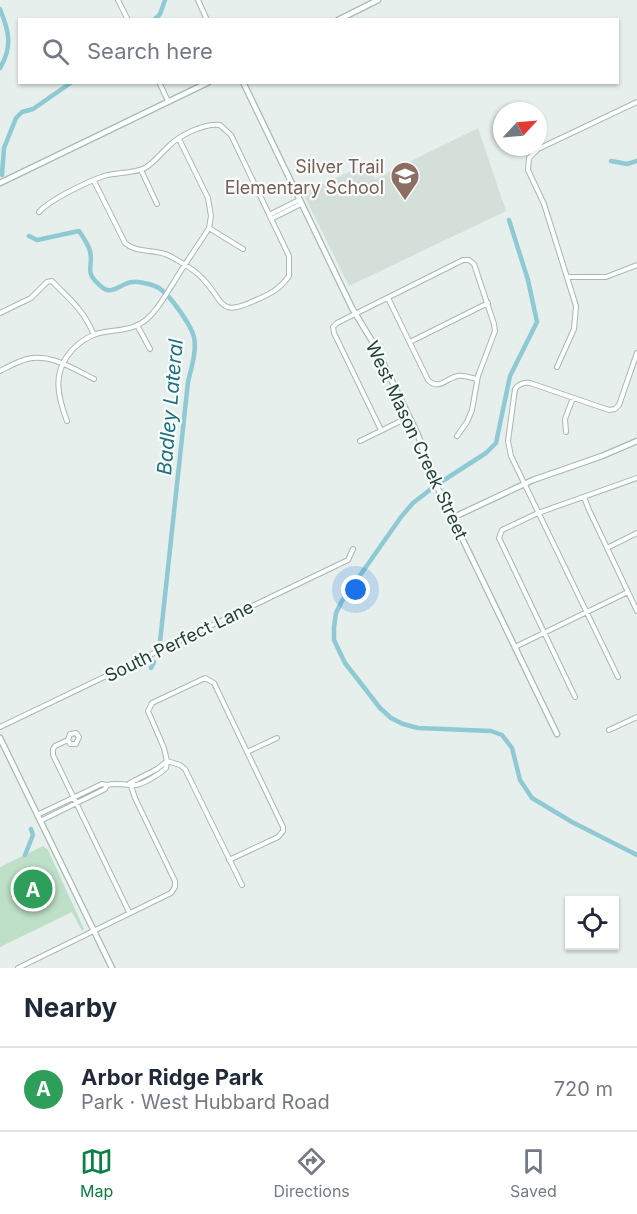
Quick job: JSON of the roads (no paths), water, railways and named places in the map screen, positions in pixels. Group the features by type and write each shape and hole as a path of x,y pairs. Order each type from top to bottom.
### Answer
{"street":[{"path":"118,0 127,18"},
{"path":"198,0 206,18"},
{"path":"342,18 378,0"},
{"path":"160,84 168,101"},
{"path":"0,183 205,84"},
{"name":"West Mason Creek Street","path":"244,84 300,202 356,314 375,346 418,435 430,472 557,734"},
{"path":"556,367 574,329 575,301 544,204 528,170 529,158 538,149 637,102"},
{"path":"39,212 47,203 104,176 141,170 150,165 166,148 179,139 207,126 220,125 231,135 289,256 289,276 278,290 240,308 231,308 219,301 203,278 185,265 165,254 134,249 125,243 94,181"},
{"path":"67,421 58,389 58,376 62,364 77,345 94,334 123,331 146,320 164,298 208,228 210,205 179,139"},
{"path":"141,170 158,204"},
{"path":"270,217 300,202"},
{"path":"208,228 243,249"},
{"path":"381,430 333,327 463,260 470,260 474,264 488,303 495,331 477,379 472,410 457,436"},
{"path":"567,277 606,277 637,265"},
{"path":"0,313 31,298 46,282 52,281 77,305 88,320 94,334"},
{"path":"388,298 428,380 433,385 460,375 477,379"},
{"path":"410,342 488,303"},
{"path":"137,325 150,349"},
{"path":"618,677 524,484 511,456 508,441 515,389 522,383 530,382 609,410 615,409 619,405 635,367 637,353"},
{"path":"0,371 26,359 42,357 94,379"},
{"path":"566,432 565,419 573,398"},
{"path":"360,441 409,417"},
{"path":"452,518 524,484 637,441"},
{"path":"575,697 499,538 500,534 502,530 538,513 637,478"},
{"path":"584,497 637,610"},
{"path":"607,548 637,533"},
{"name":"South Perfect Lane","path":"0,727 348,560 353,549"},
{"path":"515,647 628,592"},
{"path":"37,815 102,784 130,783 136,785 161,773 166,768 164,747 148,715 148,708 152,703 208,678 214,683 282,823 283,831 278,837 229,860"},
{"path":"609,730 637,717"},
{"path":"0,738 112,968"},
{"path":"247,752 277,738"},
{"path":"68,740 55,746 53,755 129,912"},
{"path":"166,761 185,769 242,885"},
{"path":"18,968 171,893 175,888 175,881 130,783"},
{"path":"40,821 105,789 107,785"}],"waterway":[{"name":"Badley Lateral","path":"156,18 165,0"},
{"path":"0,9 8,38 7,53 0,68"},
{"name":"Badley Lateral","path":"2,175 4,148 16,118 22,112 33,109 69,84"},
{"path":"611,161 627,164 637,161"},
{"path":"441,482 486,453 496,443 510,376 537,322 528,280 509,220"},
{"name":"Badley Lateral","path":"29,236 37,240 79,231 89,248 91,274 103,288 110,290 135,282 159,288 180,311 194,337 194,354 188,382 160,642"},
{"path":"431,489 413,503 401,517 336,613 334,640 345,663 380,708 391,718 403,724 418,728 491,731 502,735 512,748 520,780 532,798 572,822 637,855"},
{"name":"Badley Lateral","path":"151,668 154,662"},
{"name":"Badley Lateral","path":"25,855 33,835 31,829"}],"place":[{"name":"Silver Trail Elementary School","path":"405,202"},
{"name":"Arbor Ridge Park","path":"33,889"}]}
